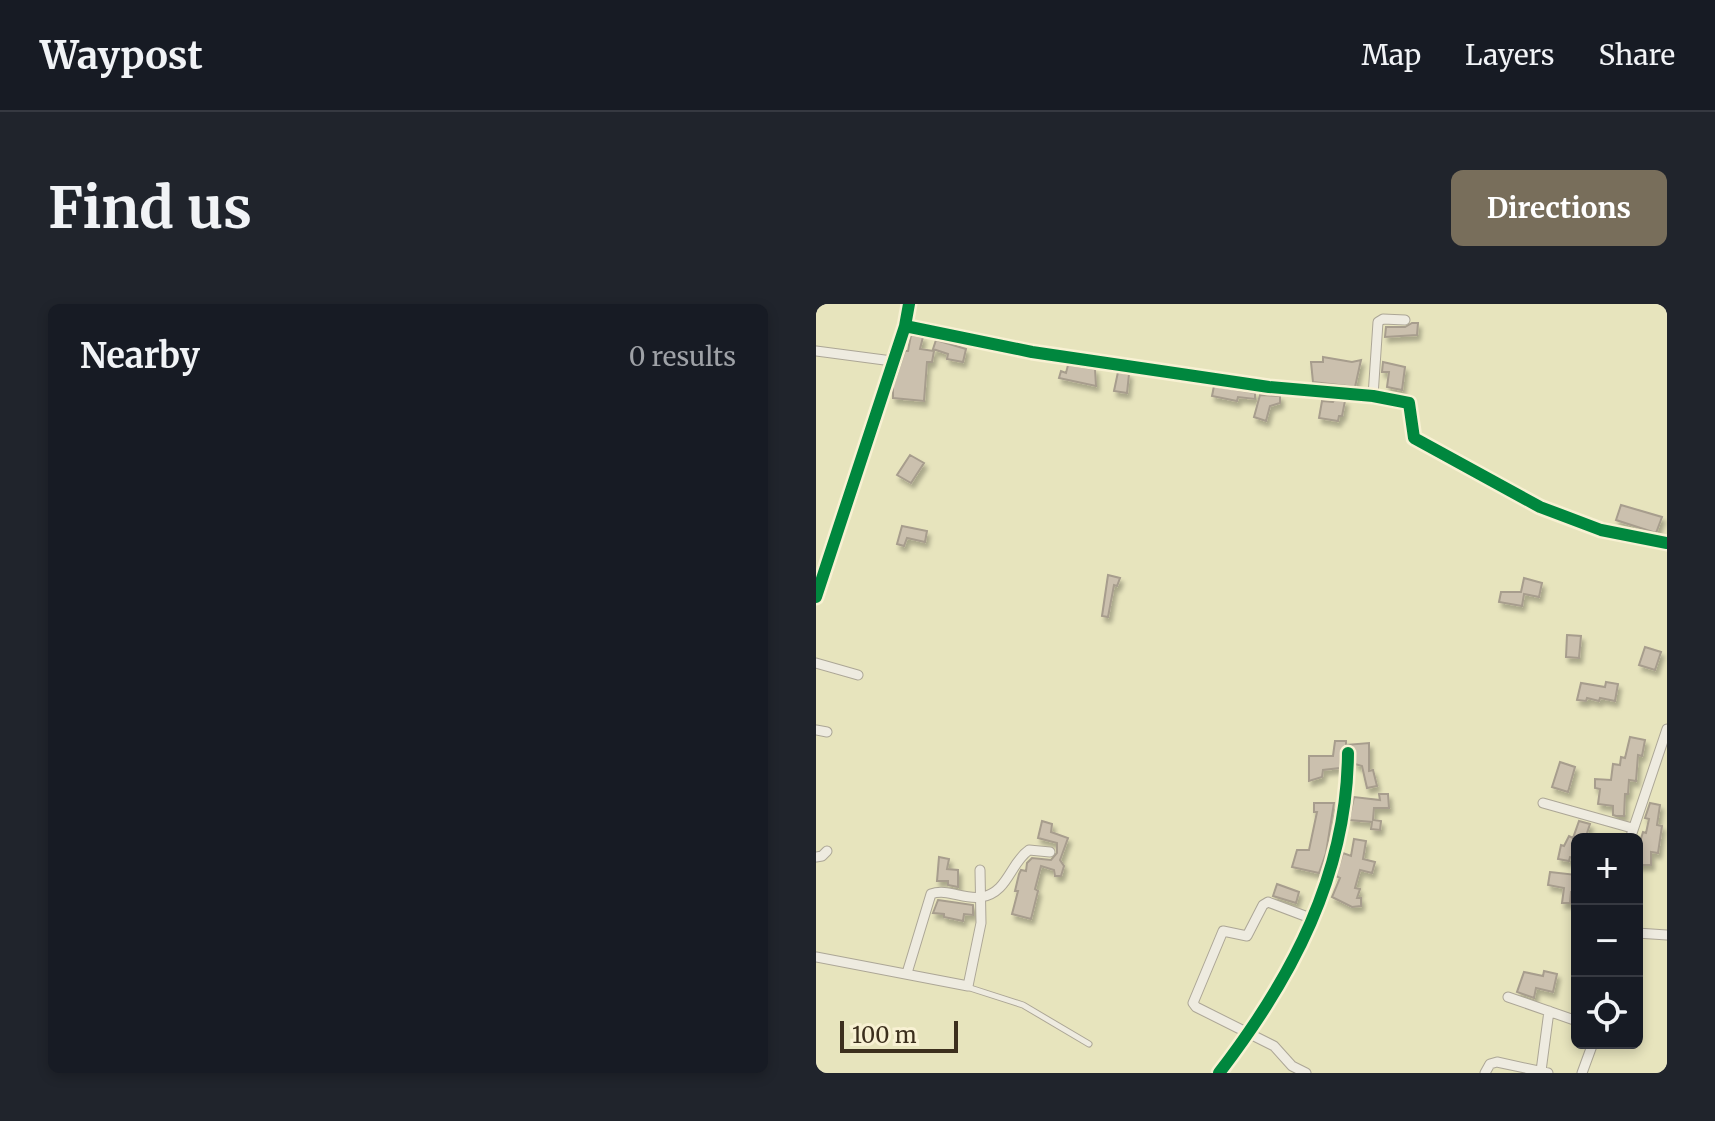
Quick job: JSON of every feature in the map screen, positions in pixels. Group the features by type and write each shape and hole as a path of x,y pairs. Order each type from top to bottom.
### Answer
{"street":[{"path":"816,597 905,326 909,304"},
{"path":"1373,396 1378,322 1383,319 1405,320"},
{"path":"905,326 1048,355 1299,391 1373,396 1409,403 1414,438 1518,496 1601,530 1667,543"},
{"path":"816,351 892,361"},
{"path":"816,663 858,675"},
{"path":"1631,833 1667,729"},
{"path":"1219,1073 1250,1032 1297,955 1313,919 1332,866 1348,794 1348,753"},
{"path":"1543,803 1632,828"},
{"path":"907,973 931,894 938,891 981,898 998,889 1009,878 1024,853 1037,849 1050,852"},
{"path":"816,857 827,851"},
{"path":"816,957 966,987 970,984 981,923 980,870"},
{"path":"1306,1073 1292,1066 1277,1048 1193,1005 1223,931 1247,936 1263,905 1268,902 1313,919"},
{"path":"1643,933 1667,935"},
{"path":"1508,997 1571,1019"},
{"path":"1485,1073 1490,1064 1497,1062 1544,1072 1549,1011"},
{"path":"1582,1073 1591,1049"}],"lane":[{"path":"966,987 1023,1005 1089,1044"}],"shaded area":[{"path":"816,304 1667,304 1667,1073 816,1073"}],"building":[{"path":"1418,323 1417,335 1385,337 1386,327 1405,327"},
{"path":"911,335 923,337 920,349 934,351 932,362 927,362 924,401 893,398 893,386 905,351 908,351"},
{"path":"936,340 966,349 963,362 947,359 948,354 933,349"},
{"path":"1323,357 1352,362 1361,360 1355,387 1313,382 1311,362 1323,362"},
{"path":"1383,362 1405,367 1402,390 1387,387 1389,372 1382,372"},
{"path":"1068,365 1095,369 1096,386 1059,378 1061,371 1066,373"},
{"path":"1118,372 1129,374 1127,393 1114,391"},
{"path":"1214,386 1255,393 1255,399 1238,397 1237,401 1212,396"},
{"path":"1260,395 1280,396 1280,403 1270,406 1266,421 1254,417"},
{"path":"1322,401 1345,401 1338,421 1319,418"},
{"path":"910,455 924,463 911,483 897,475"},
{"path":"1621,505 1662,517 1656,533 1616,520"},
{"path":"902,526 927,531 925,542 907,538 904,546 897,544"},
{"path":"1108,575 1120,578 1117,586 1114,585 1108,617 1102,616"},
{"path":"1524,578 1542,583 1539,597 1524,594 1522,606 1499,602 1501,592 1521,592"},
{"path":"1567,635 1581,636 1579,658 1566,657"},
{"path":"1645,647 1661,652 1655,670 1639,665"},
{"path":"1606,682 1618,684 1615,701 1600,698 1599,701 1587,698 1586,701 1577,700 1581,683 1605,687"},
{"path":"1630,737 1645,740 1642,756 1638,755 1636,781 1629,780 1628,794 1625,794 1624,816 1616,816 1613,815 1613,806 1598,804 1600,789 1595,788 1595,779 1611,780 1613,764 1620,765 1621,757 1625,758"},
{"path":"1335,741 1346,741 1346,745 1369,743 1369,771 1373,770 1377,786 1367,788 1362,766 1355,764 1355,750 1349,746 1341,750 1340,768 1323,770 1322,777 1309,781 1309,756 1333,756"},
{"path":"1560,762 1575,767 1568,792 1552,787"},
{"path":"1379,794 1388,794 1389,808 1374,808 1373,820 1381,821 1380,830 1371,829 1372,822 1349,820 1354,797 1380,800"},
{"path":"1314,803 1334,803 1326,853 1319,873 1292,867 1297,850 1309,850 1317,812 1314,812"},
{"path":"1650,803 1660,805 1657,825 1662,826 1658,853 1651,852 1651,865 1643,865 1643,833 1643,832 1646,833 1649,819 1645,818"},
{"path":"1042,821 1052,824 1051,832 1068,838 1060,860 1064,866 1061,876 1055,876 1054,870 1041,866 1031,919 1012,914 1021,870 1026,871 1027,863 1032,858 1051,860 1057,853 1057,843 1038,838"},
{"path":"1579,821 1590,824 1587,833 1575,833"},
{"path":"1569,836 1571,857 1569,861 1558,859 1561,845 1564,846"},
{"path":"1354,839 1366,841 1363,859 1375,862 1372,873 1360,870 1355,888 1360,889 1357,898 1361,898 1361,906 1352,907 1332,897 1340,878 1336,876 1343,853 1351,856"},
{"path":"939,857 949,859 947,869 958,870 958,887 948,885 948,881 937,881"},
{"path":"1550,872 1571,874 1570,903 1562,903 1564,888 1548,885"},
{"path":"1277,884 1299,892 1296,903 1273,896"},
{"path":"938,900 973,905 973,915 964,914 963,921 933,913"},
{"path":"1544,971 1557,974 1553,992 1536,988 1534,998 1517,992 1524,972 1543,976"}],"cycle path":[{"path":"816,597 905,326 909,304"},
{"path":"905,326 1032,352 1269,387 1373,396 1409,403 1414,438 1540,507 1601,530 1667,543"},
{"path":"1219,1073 1270,1000 1310,923 1338,841 1348,753"}]}
